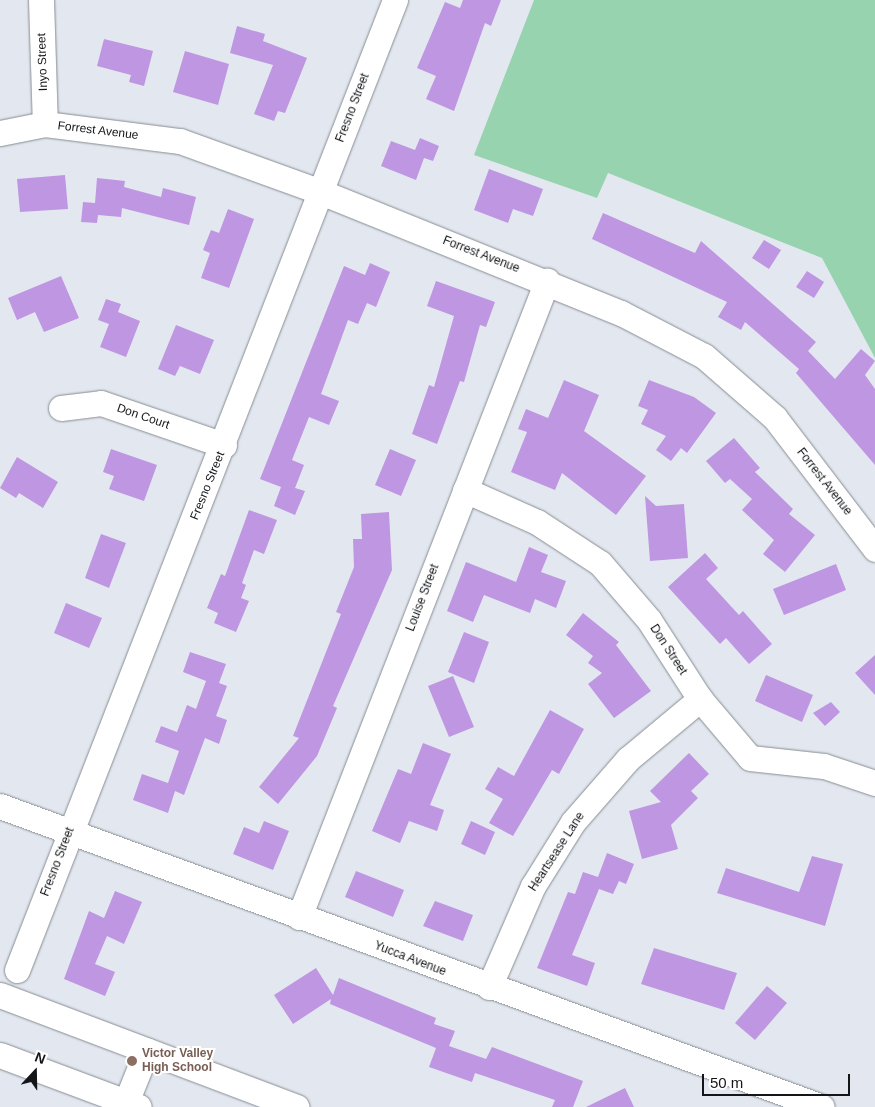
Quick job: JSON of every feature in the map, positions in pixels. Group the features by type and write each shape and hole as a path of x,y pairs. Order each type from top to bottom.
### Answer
{"street":[{"name":"Inyo Street","path":"41,0 45,124"},
{"name":"Fresno Street","path":"18,970 70,831 224,445 320,192 396,0"},
{"name":"Forrest Avenue","path":"0,133 45,124 180,142 320,192 547,280 704,356 775,418 875,549"},
{"name":"Louise Street","path":"299,916 547,280"},
{"name":"Don Court","path":"60,408 101,403 224,445"},
{"name":"Don Street","path":"465,490 537,522 600,563 649,620 700,700 750,758 824,766 875,783"},
{"name":"Heartsease Lane","path":"489,987 533,886 573,822 628,759 700,700"},
{"name":"Yucca Avenue","path":"0,806 489,987 822,1107"},
{"path":"0,995 297,1107"},
{"path":"0,1055 130,1105 147,1050"}],"green space":[{"path":"534,0 875,0 875,358 822,258 608,173 597,198 474,155"}],"building":[{"path":"463,0 501,0 491,26 485,23 454,111 426,99 436,76 417,68 445,2 460,8"},
{"path":"237,26 265,34 263,41 307,58 285,113 278,111 274,121 254,114 273,65 230,53"},
{"path":"104,39 153,51 144,86 129,82 131,75 97,66"},
{"path":"185,51 229,64 218,105 173,92"},
{"path":"420,138 439,146 433,161 424,158 416,180 381,166 391,141 415,150"},
{"path":"489,169 543,189 533,216 513,209 508,223 474,210"},
{"path":"65,175 68,209 20,212 17,179"},
{"path":"97,178 125,181 124,187 161,197 163,188 196,197 189,225 122,208 121,217 98,215 97,223 81,222 83,202 95,203"},
{"path":"228,209 254,219 229,288 201,278 210,253 203,250 211,230 219,233"},
{"path":"603,213 695,253 701,241 816,342 808,351 835,379 861,349 875,361 865,375 875,389 875,465 796,373 799,369 745,322 741,330 718,317 727,302 592,239"},
{"path":"764,240 781,250 769,269 752,258"},
{"path":"370,263 390,272 376,307 367,303 358,324 348,320 321,394 339,401 329,425 309,417 292,460 304,465 295,488 305,491 295,515 274,506 281,487 260,479 344,266 365,275"},
{"path":"807,271 824,282 814,298 796,287"},
{"path":"61,276 79,318 44,332 35,312 17,320 8,298"},
{"path":"436,281 495,302 486,327 480,325 464,382 460,381 437,444 412,434 429,385 434,387 454,316 427,306"},
{"path":"106,299 121,304 118,312 140,321 126,357 100,347 109,324 98,320"},
{"path":"176,325 214,340 200,374 180,366 175,376 158,369"},
{"path":"564,380 599,395 584,431 646,476 616,515 562,473 555,490 511,472 527,432 518,429 526,409 548,418"},
{"path":"649,380 694,397 716,413 687,453 681,448 671,461 656,450 666,436 641,424 648,410 638,406"},
{"path":"734,438 760,468 755,472 793,509 789,514 815,535 785,572 763,554 774,540 742,510 752,499 730,479 725,483 706,461"},
{"path":"111,449 157,465 144,501 109,489 114,476 103,472"},
{"path":"390,449 416,460 401,496 375,485"},
{"path":"17,457 58,482 43,508 19,493 16,498 0,488"},
{"path":"645,496 656,506 684,504 688,558 650,561"},
{"path":"249,510 277,520 264,554 254,550 242,583 246,585 241,598 249,601 236,632 214,623 218,613 207,608 221,574 225,576"},
{"path":"389,512 392,570 333,706 337,708 317,756 278,804 259,787 299,738 293,736 341,614 336,612 354,567 353,539 362,539 361,514"},
{"path":"101,534 126,543 109,588 85,578"},
{"path":"529,547 548,555 541,572 566,581 556,608 535,599 530,613 484,595 473,622 447,611 466,562 516,582"},
{"path":"705,553 718,568 706,579 739,615 743,611 772,644 749,664 726,638 720,644 668,587"},
{"path":"836,564 846,590 784,615 773,589"},
{"path":"66,603 102,618 89,648 54,633"},
{"path":"583,613 619,642 616,645 651,691 614,718 588,684 602,673 588,663 593,656 566,635"},
{"path":"464,632 489,642 474,683 448,672"},
{"path":"190,652 226,664 219,683 227,686 216,716 227,720 219,744 205,738 184,795 175,791 168,813 133,800 142,774 168,783 179,751 155,742 161,726 177,732 187,705 196,709 206,681 183,672"},
{"path":"875,655 875,695 855,673"},
{"path":"766,675 813,695 802,722 755,701"},
{"path":"453,676 474,727 449,737 428,686"},
{"path":"831,702 840,712 825,726 813,713"},
{"path":"550,710 584,729 559,774 552,770 513,836 489,823 503,799 485,789 498,767 514,776"},
{"path":"423,743 451,754 430,805 444,810 437,831 409,821 400,843 372,831 398,769 411,774"},
{"path":"689,753 709,774 691,791 698,798 671,825 678,849 642,859 629,811 661,802 650,791"},
{"path":"264,821 289,831 273,870 233,854 244,827 259,833"},
{"path":"471,821 495,832 485,855 461,844"},
{"path":"607,853 634,864 626,884 619,881 613,894 599,889 572,955 595,963 587,986 537,968 568,892 575,894 583,872 598,877"},
{"path":"812,856 843,864 825,926 717,893 726,868 799,892"},
{"path":"356,871 404,890 393,917 345,897"},
{"path":"115,891 142,902 124,944 107,936 95,964 115,972 105,996 64,979 89,911 104,918"},
{"path":"435,901 473,915 463,941 423,926"},
{"path":"654,948 737,973 724,1010 641,984"},
{"path":"316,968 333,995 339,978 436,1018 434,1024 455,1031 449,1046 486,1059 492,1047 583,1081 573,1107 552,1107 555,1100 475,1073 472,1082 429,1067 436,1048 330,1004 331,999 293,1024 274,995"},
{"path":"767,986 787,1003 755,1040 735,1023"},
{"path":"625,1088 634,1107 586,1107"}],"place":[{"name":"Victor Valley High School","path":"132,1061"}]}
